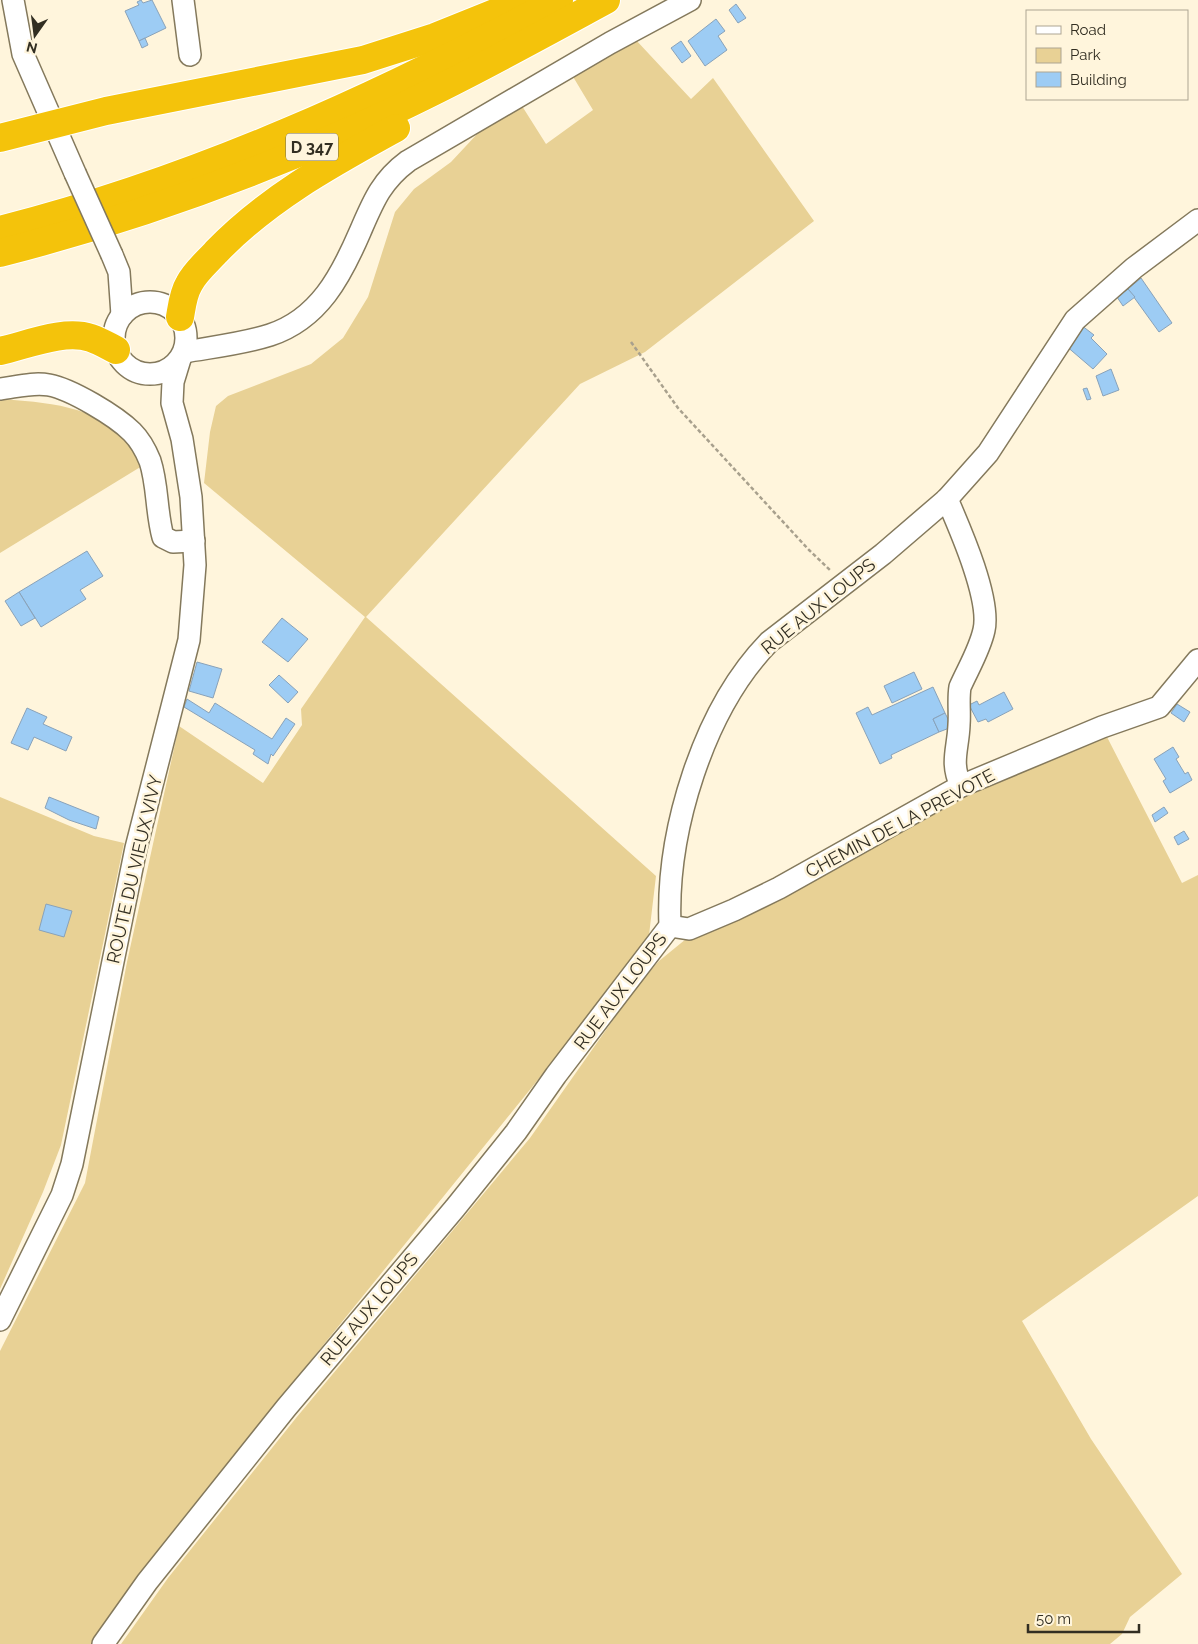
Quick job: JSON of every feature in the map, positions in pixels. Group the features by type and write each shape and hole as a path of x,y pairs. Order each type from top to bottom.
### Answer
{"highway":[{"path":"0,138 51,123 363,60 435,37 527,0"},
{"name":"D 347","path":"0,230 61,213 174,176 292,131 398,84 559,0"},
{"name":"D 347","path":"0,253 122,217 239,177 354,129 516,48 606,0"},
{"path":"182,324 184,293 196,274 230,238 266,206 313,174 396,128 516,48"},
{"path":"0,351 58,337 80,336 92,338 116,350"}],"street":[{"path":"13,0 23,54 51,123 115,263 136,290 157,303 170,308 182,324 186,342 182,356"},
{"path":"183,0 190,56"},
{"path":"141,373 163,372 182,356 224,344 271,335 307,315 327,296 348,259 382,185 401,166 610,42 690,0"},
{"name":"RUE AUX LOUPS","path":"103,1644 147,1582 286,1408 456,1208 516,1132 556,1075 670,926 669,900 685,802 709,735 742,674 770,642 845,584 947,499 988,453 1075,320 1134,268 1198,220"},
{"path":"115,263 122,315"},
{"path":"157,303 144,303 132,307 122,315 116,326 114,338 116,350 122,360 130,368 141,373 172,404"},
{"path":"182,324 224,344"},
{"name":"ROUTE DU VIEUX VIVY","path":"0,1320 62,1195 72,1164 136,848 184,666 192,615 194,541 186,463 172,404 173,382 182,356"},
{"path":"0,389 29,384 49,385 65,389 81,397 132,431 142,444 150,462 163,536 173,542 194,541"},
{"path":"947,499 977,580 985,616 984,631 960,686 959,726 954,765 961,786"},
{"name":"CHEMIN DE LA PREVOTE","path":"670,926 689,930 779,888 961,786 1102,727 1159,707 1198,660"}],"path":[{"path":"631,342 678,408 709,444 809,550 845,584"}],"green space":[{"path":"635,39 691,99 713,78 814,221 645,352 580,384 366,617 656,876 649,935 541,1076 176,1527 92,1644 0,1644 0,1351 85,1183 127,962 179,726 263,783 302,725 301,709 365,617 204,483 210,432 216,406 228,396 311,364 343,338 368,297 395,212 414,189 451,162 479,132 522,106 546,144 593,110 569,70"},
{"path":"0,399 52,404 86,413 116,430 128,443 142,466 0,553"},
{"path":"1107,737 1182,883 1198,875 1198,1196 1022,1321 1091,1439 1182,1574 1130,1617 1122,1634 1110,1644 121,1644 168,1578 296,1418 530,1138 639,983 659,961 686,939 785,894 979,785"},
{"path":"0,797 94,836 124,843 61,1145 43,1192 0,1289"}],"building":[{"path":"141,0 143,3 152,0 166,28 139,41 125,11 139,5 137,2"},
{"path":"736,4 746,18 738,23 729,10"},
{"path":"716,19 725,31 718,36 727,50 705,66 688,41"},
{"path":"145,38 148,45 142,48 139,41"},
{"path":"681,41 691,56 682,63 671,48"},
{"path":"1141,278 1172,323 1159,332 1128,289"},
{"path":"1128,289 1135,297 1123,306 1117,297"},
{"path":"1081,325 1094,335 1091,338 1107,354 1093,369 1065,345"},
{"path":"1111,369 1119,390 1103,396 1096,376"},
{"path":"1087,388 1091,399 1087,400 1083,389"},
{"path":"87,551 103,576 80,590 86,599 41,627 19,592"},
{"path":"19,592 35,618 21,626 5,601"},
{"path":"282,618 308,639 288,662 262,642"},
{"path":"197,662 222,669 213,698 189,691"},
{"path":"914,672 922,689 892,703 884,686"},
{"path":"279,675 298,692 288,703 269,685"},
{"path":"933,687 945,713 933,719 939,732 891,755 892,758 880,764 856,713 868,707 872,715"},
{"path":"1004,692 1013,709 988,722 986,719 978,722 969,705 977,701 979,705"},
{"path":"187,699 209,713 215,703 272,739 286,718 295,724 273,756 271,754 268,764 253,754 255,750 184,707"},
{"path":"1177,704 1190,712 1184,722 1171,713"},
{"path":"27,708 47,717 43,724 72,737 66,751 34,737 28,750 11,743"},
{"path":"945,713 952,727 939,732 933,719"},
{"path":"1173,747 1179,757 1176,759 1185,774 1188,772 1192,780 1170,793 1163,781 1166,779 1154,759"},
{"path":"49,797 99,817 96,829 69,820 45,808"},
{"path":"1164,807 1168,813 1155,822 1152,815"},
{"path":"1184,831 1189,839 1178,845 1174,837"},
{"path":"46,904 72,911 64,937 39,930"}]}
